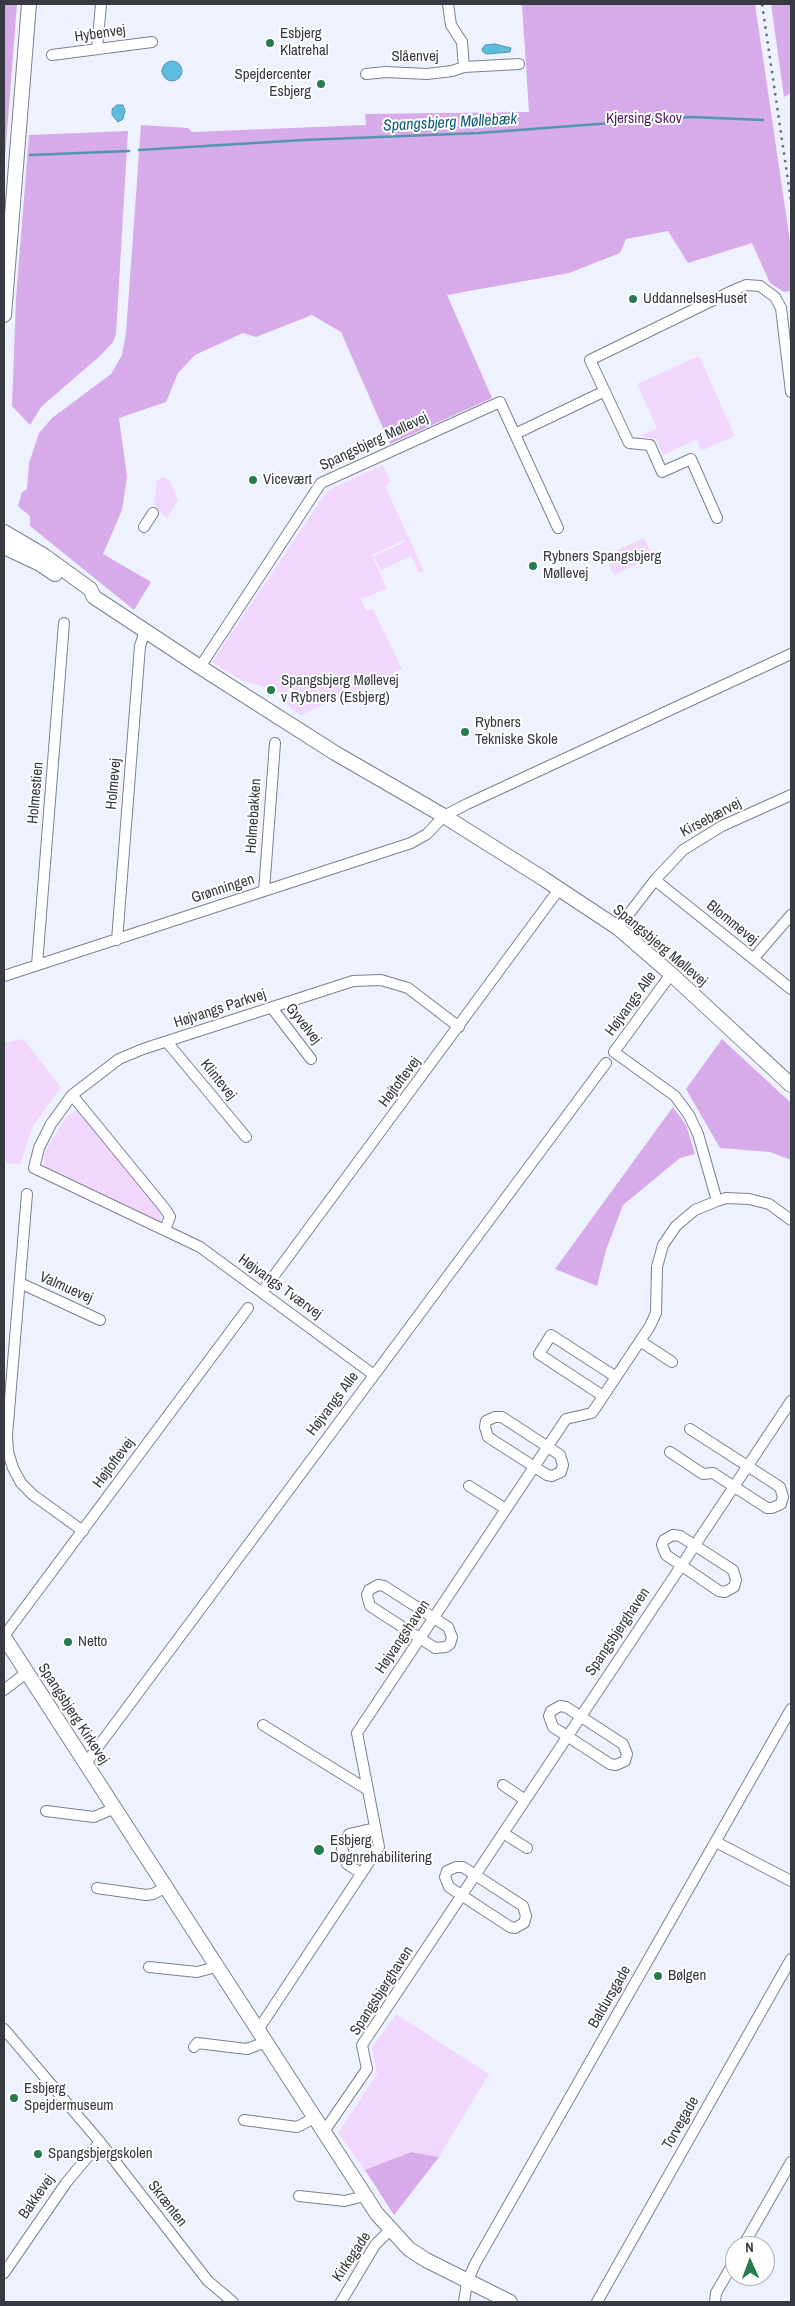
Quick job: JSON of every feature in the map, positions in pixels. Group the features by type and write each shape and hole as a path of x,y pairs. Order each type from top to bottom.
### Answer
{"street":[{"path":"4,315 29,4"},
{"path":"97,48 101,4"},
{"path":"448,4 451,26 462,42 464,67"},
{"name":"Hybenvej","path":"52,55 152,42"},
{"name":"Slåenvej","path":"366,74 386,72 427,74 452,71 464,67 519,64"},
{"path":"717,518 692,459 662,472 650,446 629,443 590,360 746,285 760,286 775,296 780,308 791,392"},
{"path":"515,434 605,391"},
{"name":"Spangsbjerg Møllevej","path":"200,668 321,483 500,402 558,528"},
{"path":"144,527 153,513"},
{"name":"Spangsbjerg Møllevej","path":"4,532 43,555 90,589 94,597"},
{"name":"Spangsbjerg Møllevej","path":"4,547 40,564 87,596 94,597 200,668 335,753 444,816 560,888 618,928 671,974 791,1085"},
{"name":"Holmestien","path":"37,965 64,623"},
{"name":"Holmevej","path":"117,940 140,646 146,631"},
{"path":"444,816 791,654"},
{"name":"Holmebakken","path":"264,891 274,743"},
{"name":"Kirsebærvej","path":"618,928 655,880 683,850 722,826 791,795"},
{"name":"Grønningen","path":"4,976 411,843 427,834 444,816"},
{"name":"Blommevej","path":"655,880 791,989"},
{"name":"Højtoftevej","path":"262,1292 560,888"},
{"path":"753,959 791,915"},
{"name":"Højvangs Alle","path":"671,974 614,1052 675,1096 698,1134 717,1200"},
{"name":"Højvangs Parkvej","path":"34,1168 39,1148 51,1124 72,1095 119,1059 167,1042 353,981 381,980 408,988 459,1027"},
{"name":"Gyvelvej","path":"272,1008 311,1059"},
{"name":"Klintevej","path":"167,1042 246,1137"},
{"name":"Højvangs Alle","path":"86,1763 606,1063"},
{"path":"72,1095 166,1210 170,1217 166,1229"},
{"name":"Højvangs Tværvej","path":"34,1168 166,1229 200,1247 374,1375"},
{"path":"27,1194 8,1452 13,1468 21,1483 33,1495 83,1531"},
{"path":"717,1200 726,1198 749,1199 769,1204 791,1220"},
{"name":"Højvangshaven","path":"258,2030 379,1847 357,1733 566,1419 592,1413 650,1326 656,1313 656,1267 662,1245 676,1226 695,1210 717,1200"},
{"name":"Valmuevej","path":"20,1283 100,1320"},
{"name":"Højtoftevej","path":"4,1637 248,1308"},
{"path":"603,1396 539,1354 551,1335 616,1377"},
{"path":"640,1341 672,1362"},
{"name":"Spangsbjerghaven","path":"324,2130 367,2068 362,2045 791,1401"},
{"path":"495,1416 502,1417 548,1447 560,1455 562,1460 561,1472 552,1476 534,1467 488,1437 485,1427 486,1421 495,1416"},
{"path":"670,1452 703,1474 713,1472 767,1508 781,1504 783,1497 780,1487 690,1429"},
{"path":"469,1486 506,1510"},
{"path":"673,1535 680,1536 732,1570 736,1580 734,1587 725,1592 719,1591 681,1565 666,1556 662,1545 664,1540 673,1535"},
{"path":"378,1585 384,1586 434,1618 448,1627 452,1637 450,1644 446,1647 435,1648 370,1606 367,1596 368,1590 378,1585"},
{"name":"Spangsbjerg Kirkevej","path":"4,1637 216,1967 324,2130 364,2196 390,2230 409,2249 467,2282 510,2302"},
{"path":"4,1689 26,1672"},
{"path":"560,1706 566,1707 623,1744 627,1754 624,1761 616,1765 610,1764 567,1736 553,1727 550,1722 551,1711 560,1706"},
{"name":"Baldursgade","path":"464,2302 467,2282 474,2264 791,1709"},
{"path":"263,1725 368,1790"},
{"path":"503,1784 526,1800"},
{"path":"46,1811 94,1817 115,1808"},
{"path":"361,1873 347,1864 342,1848 349,1834 375,1828"},
{"path":"503,1833 527,1848"},
{"path":"716,1842 791,1882"},
{"path":"456,1866 462,1867 523,1906 526,1916 524,1923 515,1928 510,1927 462,1895 449,1887 446,1882 447,1871 456,1866"},
{"path":"97,1888 146,1895 153,1894 166,1887"},
{"name":"Torvegade","path":"597,2302 791,1959"},
{"path":"149,1967 197,1972 216,1967"},
{"name":"Skrænten","path":"4,2030 100,2142 208,2281 233,2302"},
{"path":"194,2047 196,2043 247,2050 266,2042"},
{"path":"244,2120 297,2127 316,2118"},
{"name":"Bakkevej","path":"4,2273 66,2183 100,2142"},
{"path":"749,2236 791,2162"},
{"path":"299,2196 344,2201 364,2196"},
{"name":"Kirkegade","path":"340,2302 375,2245 390,2230"},
{"path":"715,2302 716,2292 725,2277"}],"shaded area":[{"path":"699,356 735,436 701,451 696,440 663,455 656,439 640,436 657,428 637,384"},
{"path":"383,465 391,482 385,486 424,571 419,573 411,556 381,570 374,556 405,542 404,540 372,555 387,589 361,599 366,611 373,609 402,669 301,715 291,709 280,693 267,685 265,687 243,681 212,662 328,490"},
{"path":"163,477 170,481 178,500 167,518 157,509 154,503 157,481"},
{"path":"644,538 653,557 614,575 605,556"},
{"path":"23,1039 61,1087 33,1126 20,1164 4,1163 4,1043"},
{"path":"79,1109 162,1214 161,1222 44,1166 44,1153 67,1116"},
{"path":"396,2014 489,2074 439,2157 411,2152 365,2170 338,2133 377,2074 372,2048"}],"green space":[{"path":"4,4 17,4 4,170"},
{"name":"Kjersing Skov","path":"522,4 755,4 791,248 791,291 784,292 770,283 752,243 688,263 668,231 626,239 620,253 569,273 447,295 492,398 390,444 341,332 312,315 256,337 243,333 195,355 178,373 166,402 119,418 127,477 122,510 103,554 151,582 134,610 30,526 30,516 18,506 22,492 27,489 29,463 39,433 52,418 111,374 122,355 126,333 141,125 188,128 192,132 366,125 365,114 529,112"},
{"path":"771,4 791,4 791,93 784,97"},
{"path":"128,131 116,334 113,342 101,355 41,407 30,425 12,406 16,298 29,135"},
{"path":"722,1039 791,1103 791,1160 770,1152 720,1148 686,1089"},
{"path":"673,1107 686,1125 695,1154 680,1158 623,1205 606,1250 597,1286 555,1269"},
{"path":"411,2152 439,2157 394,2215 365,2170"}],"water":[{"path":"495,44 511,48 510,52 487,54 483,52 482,49 485,45"},
{"path":"168,61 176,61 182,67 182,75 176,81 168,81 162,75 162,67"},
{"path":"117,105 123,105 125,111 123,119 118,122 112,115 112,109"}],"waterway":[{"name":"Spangsbjerg Møllebæk","path":"139,150 304,140 479,133 691,117 763,120"},
{"name":"Spangsbjerg Møllebæk","path":"30,155 129,151"}],"railway":[{"path":"762,4 791,201"}],"place":[{"name":"Esbjerg Klatrehal","path":"270,43"},
{"name":"Spejdercenter Esbjerg","path":"321,84"},
{"name":"UddannelsesHuset","path":"633,299"},
{"name":"Vicevært","path":"253,480"},
{"name":"Rybners Spangsbjerg Møllevej","path":"533,566"},
{"name":"Spangsbjerg Møllevej v Rybners (Esbjerg)","path":"271,690"},
{"name":"Rybners Tekniske Skole","path":"465,732"},
{"name":"Netto","path":"68,1642"},
{"name":"Esbjerg Døgnrehabilitering","path":"319,1850"},
{"name":"Bølgen","path":"658,1976"},
{"name":"Esbjerg Spejdermuseum","path":"14,2098"},
{"name":"Spangsbjergskolen","path":"38,2154"}]}
